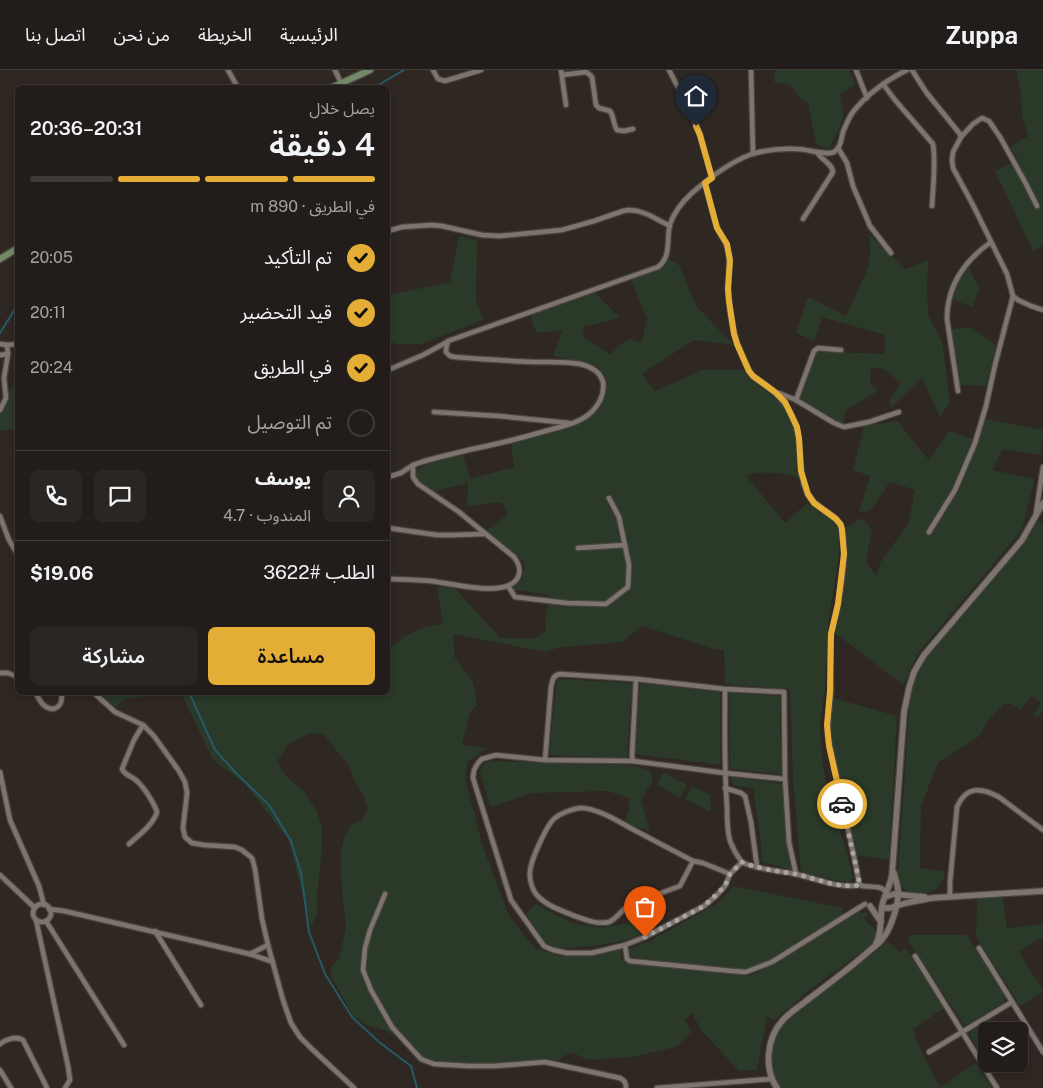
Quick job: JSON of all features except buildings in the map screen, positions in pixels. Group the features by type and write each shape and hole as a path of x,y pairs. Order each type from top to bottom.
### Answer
{"main road":[{"path":"337,85 370,70"},
{"path":"0,258 15,250"}],"street":[{"path":"228,70 236,85"},
{"path":"335,70 341,83"},
{"path":"433,70 438,79 445,82 481,70"},
{"path":"669,70 700,135 712,178"},
{"path":"751,70 753,154"},
{"path":"856,70 867,98"},
{"path":"390,369 448,342 658,266 667,255 670,226 680,206 705,183 732,164 753,154 774,150 796,149 829,154 836,151 853,112 883,84 907,70"},
{"path":"912,70 926,92 956,128 961,137"},
{"path":"566,105 562,73 588,73 592,77 596,106 611,112 617,130 633,129"},
{"path":"883,84 933,144 934,179 932,206"},
{"path":"929,532 955,490 975,443 1013,296 1007,274 953,168 953,152 961,137 978,120 982,118 988,121 1000,137 1037,206"},
{"path":"838,148 847,163 853,186 870,226 891,252"},
{"path":"803,219 833,172 833,169 820,157 818,152"},
{"path":"705,183 717,228 727,244 730,260 729,301 737,344 749,371 785,402 797,427 801,471 808,494 814,503 841,525 844,554 839,595 831,634 830,691 827,725 829,746 860,885"},
{"path":"390,230 402,227 432,225 482,236 500,236 562,230 629,210 649,214 670,226"},
{"path":"958,391 947,319 950,296 953,285 962,268 976,253 991,242"},
{"path":"1013,296 1018,300 1043,310"},
{"path":"390,476 428,459 507,441 573,423 593,410 600,400 603,384 599,374 588,366 455,357 450,356 446,352 448,342"},
{"path":"0,344 15,344"},
{"path":"0,410 6,398 4,378 8,354 7,345"},
{"path":"796,400 814,350 818,348 841,350"},
{"path":"0,355 8,354"},
{"path":"775,392 796,400 844,427 899,412"},
{"path":"434,412 573,423"},
{"path":"390,578 431,581 488,589 508,586 519,575 519,566 511,554 459,512 418,484 413,478 413,465"},
{"path":"1036,517 1043,467"},
{"path":"508,586 515,597 567,603 606,604 628,587 629,565 625,545 619,517 609,498"},
{"path":"875,946 879,936 882,908 891,882 893,868 904,712 914,672 924,655 940,635 1022,540 1043,503"},
{"path":"0,516 15,550"},
{"path":"469,534 475,526"},
{"path":"390,528 438,534 484,534"},
{"path":"578,548 625,545"},
{"path":"0,673 15,676"},
{"path":"545,760 551,688 555,675 636,679 725,689 784,692 785,779 789,842 796,874"},
{"path":"632,761 636,679"},
{"path":"725,689 725,773 728,830 730,841 742,862 842,886 860,885 882,888 885,890 886,895"},
{"path":"37,695 44,706 53,710 61,704 61,695"},
{"path":"96,695 116,712 143,725 154,736 183,777 187,793 184,820 185,837 190,842 199,844 235,847 252,858 268,945 291,1023 300,1037 354,1088"},
{"path":"129,844 149,825 157,812 139,783 123,771 122,768 132,743 143,725"},
{"path":"742,862 730,874 725,886 704,906 645,937 625,945 592,952 567,953 552,950 544,946 512,900 473,778 474,770 482,759 496,755 545,760 632,761 785,779"},
{"path":"0,772 10,820 39,886 44,905 49,909 64,910 155,931 250,954 273,962"},
{"path":"726,788 745,796 751,822 757,867"},
{"path":"950,896 957,807 965,795 979,790 992,793 1043,830"},
{"path":"693,861 680,886 630,905 609,922 593,923 559,910 536,894 530,878 532,862 552,820 563,813 580,808 598,811 693,861 730,874"},
{"path":"777,1088 769,1070 768,1061 770,1047 777,1028 783,1020 861,959 885,936 896,906 898,894 893,868"},
{"path":"0,875 35,908"},
{"path":"882,908 887,909 906,902 950,896 1043,891"},
{"path":"385,894 370,930 365,948 363,970 370,990 392,1027 421,1059 434,1064 469,1066 545,1062 620,1078 624,1080 626,1088"},
{"path":"886,895 898,894 932,898"},
{"path":"44,905 35,908 33,914 36,920 68,1066 70,1080 65,1088"},
{"path":"625,945 627,959 630,961 746,972 772,962 867,905 881,922"},
{"path":"36,920 39,922 46,921 50,916 49,909"},
{"path":"46,921 124,1045"},
{"path":"155,931 201,1005"},
{"path":"250,954 268,945"},
{"path":"979,948 1043,1052"},
{"path":"916,956 997,1088"},
{"path":"929,1052 1012,1002"},
{"path":"0,1044 16,1037 23,1040 47,1088"},
{"path":"0,1070 11,1088"},
{"path":"657,1088 772,1079"}],"green space":[{"path":"775,70 849,70 856,84 840,95 844,115 829,149 816,144 808,103 799,97 790,85 774,82"},
{"path":"1016,70 1043,70 1043,245 1033,251 995,171 1018,159 1010,147 1028,136 1022,116 1021,91"},
{"path":"869,234 905,269 929,260 927,283 928,315 942,341 950,402 940,417 922,378 891,408 889,400 901,383 884,369 871,368 870,383 878,391 846,410 843,424 799,400 818,351 885,354 885,335 822,317 814,341 796,333 808,297 846,316 868,268 870,253"},
{"path":"459,236 477,240 476,299 483,320 421,344 397,344 390,342 390,295 450,282"},
{"path":"669,259 679,265 697,307 734,345 694,340 642,374 655,391 702,370 747,370 776,396 784,405 789,415 796,435 800,479 777,473 752,473 747,477 785,523 807,503 833,519 838,525 840,536 838,562 828,624 825,690 820,724 823,769 853,876 851,883 801,873 793,778 790,691 788,689 725,684 724,650 714,649 642,626 622,642 557,648 546,652 453,634 455,658 473,682 477,705 469,714 462,745 486,748 468,762 465,778 482,844 509,916 535,948 557,955 599,955 622,949 621,957 625,963 749,976 777,963 858,912 870,913 864,919 876,930 876,939 774,1020 767,1016 757,1070 739,1071 701,1030 692,1013 685,1020 691,1032 676,1047 633,1057 588,1060 571,1052 554,1063 462,1067 424,1060 410,1044 384,1030 367,1025 353,1016 331,976 330,968 339,959 346,927 342,894 341,851 345,835 351,825 362,820 368,809 364,796 354,780 349,766 324,735 311,733 288,744 278,760 281,770 304,791 316,810 322,826 317,915 311,926 288,839 244,783 213,760 182,695 390,695 390,648 413,632 443,624 437,587 453,586 500,638 535,638 546,631 545,617 550,595 514,590 513,586 522,579 525,566 521,559 486,531 508,514 501,502 467,506 468,483 434,491 416,478 417,472 434,461 463,454 470,479 514,467 511,442 575,426 598,411 606,396 606,377 599,368 588,363 553,356 562,330 536,333 530,315 593,291 620,318 583,327 584,338 610,354 624,342 631,339 641,343 647,320 631,279 657,269"},
{"path":"968,266 979,288 973,307 951,299 958,279"},
{"path":"971,327 996,345 986,386 959,385 951,329"},
{"path":"15,385 15,429 0,431 0,412 6,403 9,392"},
{"path":"986,419 1043,430 1041,455 1003,449 992,470 1035,479 1022,529 918,653 903,685 835,633 847,568 845,528 862,518 872,530 866,561 876,576 880,563 908,524 915,490 890,482 870,511 859,512 870,476 853,470 864,426 897,421 929,460 949,431 979,441"},
{"path":"1038,520 1043,524 1043,711 1037,718 1034,714 1041,703 1032,696 1020,710 1010,703 1004,704 991,717 978,737 938,763 921,806 920,868 945,871 945,873 943,880 933,891 918,893 908,891 901,885 898,873 910,697 913,681 931,650 1024,540"},
{"path":"557,679 632,683 627,758 549,755"},
{"path":"640,683 720,692 720,765 634,754"},
{"path":"730,693 780,696 781,774 730,769"},
{"path":"100,695 143,695 142,698 127,698 116,707"},
{"path":"834,698 897,716 889,860 857,855 830,738"},
{"path":"489,761 628,765 650,770 653,780 641,800 650,832 624,822 629,809 629,798 607,791 533,793 490,807 480,772 482,766"},
{"path":"663,772 687,785 680,798 657,785"},
{"path":"731,777 782,784 791,870 762,862 753,788 733,785"},
{"path":"692,786 710,795 711,812 685,799"},
{"path":"733,886 843,908 841,916 774,957 745,970 631,957 629,949 650,941 718,903"},
{"path":"1003,897 1007,928 1043,924 1043,938 1038,939 1019,952 1043,992 1020,1006 976,936 977,899"},
{"path":"535,904 572,923 602,928 662,914 665,919 634,937 618,942 594,946 560,947 553,946 544,941 531,923 526,914"},
{"path":"910,935 967,935 1004,994 1005,1001 969,1024 964,1025 908,941"},
{"path":"886,942 894,945 900,953 906,948 944,1008 914,1029 917,1042 940,1088 779,1088 770,1066 777,1032 791,1018"},
{"path":"978,1026 978,1049 969,1034"},
{"path":"975,1063 978,1072 981,1072 992,1088 940,1088"}],"waterway":[{"path":"378,85 404,70"},
{"path":"0,333 15,309"},
{"path":"190,695 215,750 269,805 291,841 301,873 309,932 325,974 352,1017 379,1042 411,1066 417,1088"}],"way so far":[{"path":"645,937 704,906 725,886 730,874 742,862 748,865 796,874 842,886 860,885 842,804"}],"route":[{"path":"696,126 712,178 705,183 717,228 727,244 730,260 729,301 737,344 749,371 785,402 797,427 801,471 808,494 814,503 841,525 844,554 843,571 831,634 830,691 827,725 829,746 842,804"}]}
